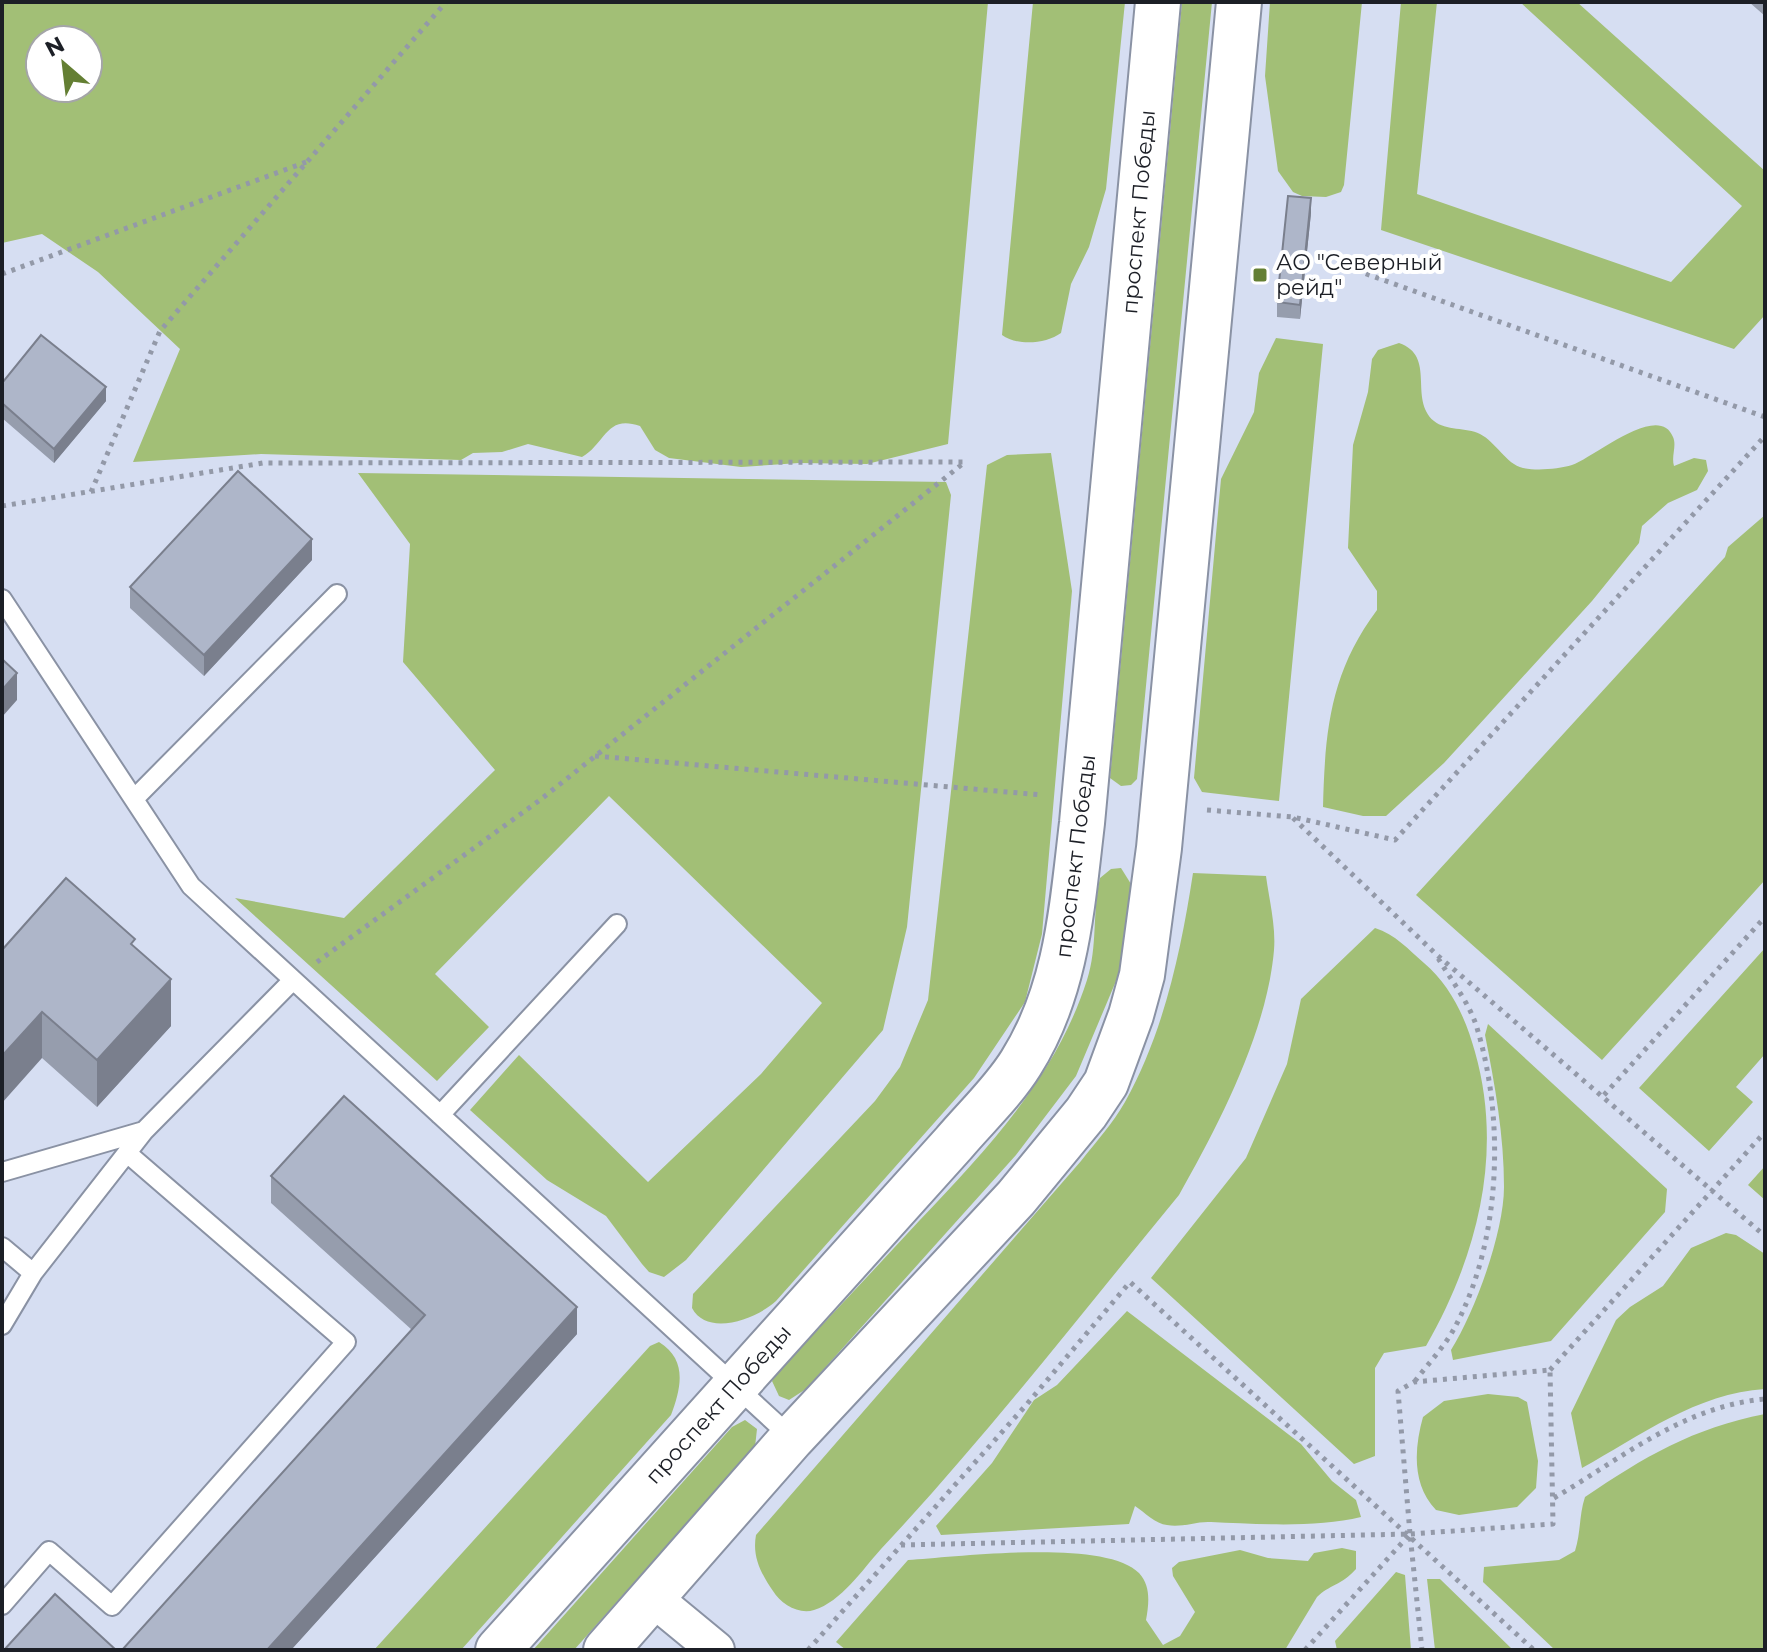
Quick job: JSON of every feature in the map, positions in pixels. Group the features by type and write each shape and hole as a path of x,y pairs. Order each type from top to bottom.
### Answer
{"main road":[{"name":"проспект Победы","path":"498,1650 1020,1065 1049,1008 1069,942 1082,823 1158,2"},
{"path":"606,1650 792,1438 1060,1146 1106,1083 1142,975 1159,848 1239,2"}],"street":[{"path":"653,1598 716,1650"}],"lane":[{"path":"134,799 337,594"},
{"path":"2,599 191,886 792,1438"},
{"path":"440,1115 617,924"},
{"path":"2,1325 33,1273 144,1131 293,980"},
{"path":"2,1172 144,1131"},
{"path":"2,1605 49,1551 112,1606 346,1342 127,1153"},
{"path":"2,1247 33,1273"}],"path":[{"path":"91,492 160,331 446,2"},
{"path":"2,274 309,160"},
{"path":"1347,267 1765,417"},
{"path":"1199,809 1293,817 1395,840 1765,436"},
{"path":"2,506 263,463 966,462 595,756 293,980"},
{"path":"595,756 1047,796"},
{"path":"1293,817 1437,955 1765,1236"},
{"path":"1604,1095 1765,917"},
{"path":"1422,1650 1398,1391 1414,1382 1455,1327 1479,1264 1495,1195 1488,1084 1477,1026 1437,955"},
{"path":"1414,1382 1550,1370 1765,1132"},
{"path":"808,1650 1130,1282 1534,1650"},
{"path":"901,1545 1410,1534 1553,1524 1550,1370"},
{"path":"1554,1498 1639,1443 1699,1414 1765,1399"},
{"path":"1305,1650 1410,1534"},
{"path":"815,1643 823,1650"}],"green space":[{"path":"2,2 988,2 948,444 867,464 799,463 741,467 669,458 655,450 640,426 629,423 613,427 582,457 528,444 502,452 473,453 461,460 261,454 133,462 180,349 98,272 42,234 2,243"},
{"path":"1033,2 1125,2 1106,189 1089,247 1071,284 1061,333 1048,340 1032,342 1015,341 1002,335"},
{"path":"1182,2 1212,2 1137,779 1131,785 1121,786 1110,778"},
{"path":"1270,2 1362,2 1344,185 1341,192 1326,197 1302,196 1293,192 1278,171 1265,76"},
{"path":"1401,2 1437,2 1417,194 1671,282 1742,206 1520,2 1577,2 1765,171 1765,315 1734,349 1381,230"},
{"path":"1276,338 1323,344 1279,801 1202,792 1194,778 1221,479 1254,412 1259,373"},
{"path":"1399,343 1410,349 1417,358 1423,401 1434,421 1480,434 1517,466 1541,469 1572,465 1625,435 1654,425 1666,428 1673,437 1674,466 1694,458 1706,460 1708,471 1697,490 1668,503 1642,526 1639,543 1592,601 1444,763 1386,816 1363,816 1323,807 1326,753 1340,680 1361,633 1377,610 1377,591 1348,548 1353,445 1368,392 1372,359 1378,350"},
{"path":"1051,453 1072,591 1042,934 1025,1002 974,1078 776,1301 746,1319 709,1322 699,1317 692,1308 693,1294 875,1101 900,1067 928,1000 987,465 1007,455"},
{"path":"358,473 946,482 951,495 907,927 883,1030 686,1260 664,1277 649,1272 606,1216 547,1180 470,1110 519,1055 648,1182 761,1074 822,1003 609,796 435,974 489,1027 437,1081 235,898 344,918 495,770 403,662 410,544"},
{"path":"1765,515 1765,880 1602,1060 1416,895 1725,557 1728,547"},
{"path":"1121,868 1131,884 1119,974 1076,1076 1016,1155 806,1389 789,1400 779,1396 772,1381 778,1372 970,1167 1038,1080 1074,1015 1087,980 1093,954 1100,878 1111,869"},
{"path":"1193,873 1266,876 1274,950 1262,1013 1239,1077 1179,1195 1033,1375 851,1584 833,1600 814,1610 802,1611 791,1607 776,1596 761,1571 756,1558 756,1535 1081,1161 1120,1110 1139,1075 1169,990"},
{"path":"1375,928 1395,938 1434,972 1462,1015 1475,1052 1483,1090 1487,1128 1486,1166 1472,1241 1444,1312 1426,1346 1384,1353 1375,1368 1375,1456 1354,1464 1151,1278 1246,1158 1287,1064 1301,999"},
{"path":"1765,948 1765,1054 1736,1087 1753,1102 1709,1151 1639,1088"},
{"path":"1488,1024 1667,1189 1665,1212 1551,1341 1453,1360 1451,1350 1486,1271 1503,1205 1502,1149 1485,1035"},
{"path":"1765,1166 1765,1200 1748,1185"},
{"path":"1726,1233 1736,1235 1765,1254 1765,1389 1740,1392 1693,1407 1582,1468 1571,1413 1616,1320 1663,1286 1691,1248"},
{"path":"1127,1311 1301,1444 1332,1481 1356,1500 1361,1517 1306,1524 1205,1522 1173,1526 1159,1522 1135,1506 1129,1524 941,1535 936,1526 992,1463 1034,1400 1057,1385"},
{"path":"659,1342 675,1357 680,1375 671,1415 461,1650 374,1650 650,1346"},
{"path":"1488,1394 1518,1397 1527,1402 1538,1461 1536,1488 1517,1507 1459,1515 1436,1510 1423,1489 1417,1466 1423,1417 1444,1401"},
{"path":"1765,1414 1765,1650 1555,1650 1483,1582 1484,1567 1559,1560 1575,1551 1585,1497 1628,1469 1692,1436"},
{"path":"745,1420 757,1429 755,1447 574,1650 533,1650 732,1427"},
{"path":"1342,1548 1356,1551 1356,1569 1317,1597 1285,1650 846,1650 836,1642 908,1560 1030,1552 1096,1556 1121,1562 1139,1573 1146,1583 1146,1620 1163,1645 1180,1636 1195,1612 1173,1576 1172,1568 1179,1562 1240,1550 1268,1558 1308,1561 1314,1553"},
{"path":"1396,1572 1405,1575 1411,1650 1337,1650 1335,1641"},
{"path":"1427,1579 1440,1579 1513,1650 1435,1650"}],"building":[{"path":"1288,196 1311,198 1300,305 1277,302"},
{"path":"41,335 106,387 54,449 2,403 2,383"},
{"path":"238,471 312,539 204,655 130,587"},
{"path":"2,659 17,673 2,690"},
{"path":"66,878 135,939 131,944 171,979 97,1060 42,1012 2,1056 2,950"},
{"path":"344,1096 577,1307 267,1650 122,1650 425,1315 271,1176"},
{"path":"55,1594 116,1650 4,1650"}],"place":[{"name":"АО \"Северный рейд\"","path":"1260,275"}]}
